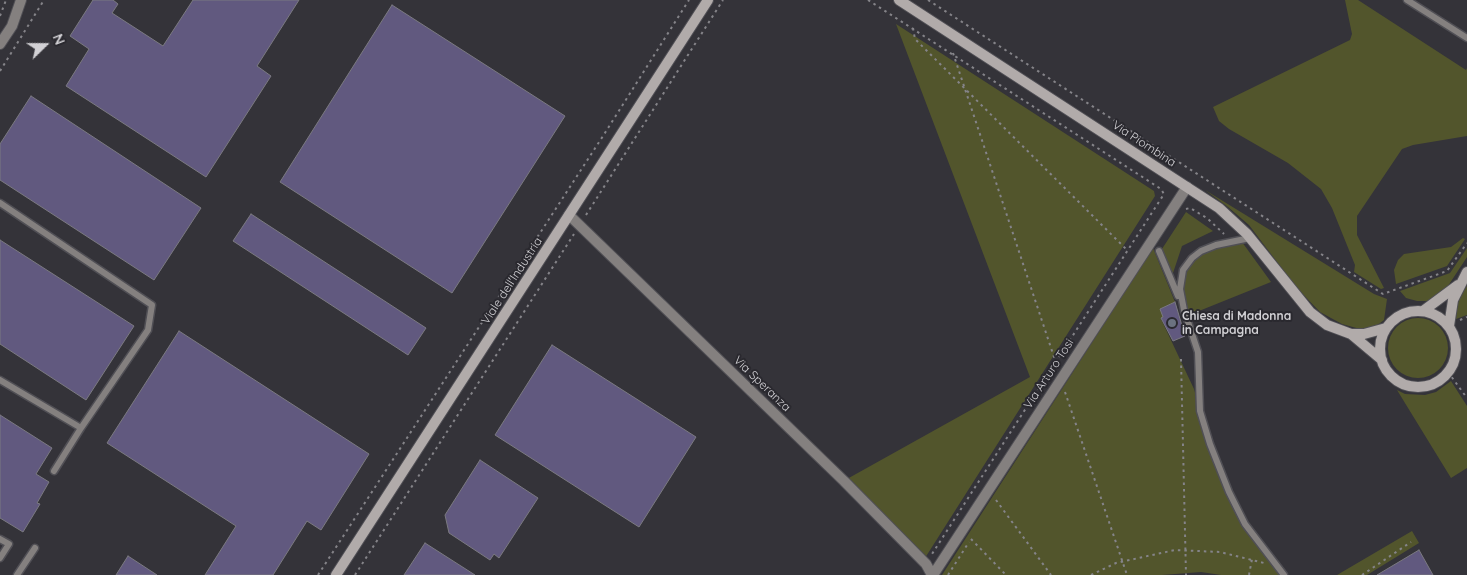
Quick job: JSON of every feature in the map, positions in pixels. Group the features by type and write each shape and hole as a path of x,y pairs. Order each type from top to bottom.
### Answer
{"street":[{"path":"0,44 12,26 21,0"},
{"name":"Viale dell'Industria","path":"336,575 708,0"},
{"name":"Via Piombina","path":"898,0 1223,212 1250,238 1310,312 1327,325 1351,334 1382,360 1396,380 1411,386 1428,386 1448,372 1453,364 1456,344 1449,326 1453,300 1467,272"},
{"name":"Via Arturo Tosi","path":"933,575 1187,187"},
{"name":"Via Speranza","path":"569,215 844,481 926,564 933,575"},
{"name":"Via Piombina","path":"1351,334 1364,334 1386,328 1398,316 1407,312 1423,311 1459,285"},
{"path":"1423,311 1437,316 1449,326"},
{"path":"1382,360 1380,343 1386,328"}],"lane":[{"path":"1407,0 1467,38"},
{"path":"0,203 152,305 148,330 54,471"},
{"path":"1184,310 1180,289 1183,270 1192,258 1201,251 1231,241 1250,238"},
{"path":"1159,251 1184,310 1198,352 1200,411 1210,444 1229,492 1245,524 1282,572"},
{"path":"0,380 81,428"},
{"path":"0,539 9,544 0,558"},
{"path":"17,575 35,548"}],"path":[{"path":"0,16 6,0"},
{"path":"0,71 44,0"},
{"path":"318,575 598,144 689,0"},
{"path":"355,575 723,0"},
{"path":"868,0 953,53 1163,191 1162,199 1127,250 926,564"},
{"path":"928,0 1383,294 1448,271 1467,242"},
{"path":"913,28 915,39 1127,250"},
{"path":"953,53 1126,575"},
{"path":"1184,213 1190,208 1212,223 1231,241"},
{"path":"1181,359 1186,575"},
{"path":"1448,372 1467,398"},
{"path":"1060,402 1071,386"},
{"path":"991,508 996,500 1051,575"},
{"path":"949,575 971,539 1006,575"},
{"path":"1362,575 1411,542"},
{"path":"1091,575 1122,562 1160,552 1185,550 1220,552 1252,559 1282,572"},
{"path":"1250,575 1252,559"}],"green space":[{"path":"1345,0 1358,0 1466,70 1467,68 1467,136 1413,145 1402,149 1357,216 1357,235 1384,288 1381,289 1354,272 1355,265 1332,208 1321,189 1288,163 1229,129 1219,121 1213,107 1350,40 1352,34"},
{"path":"896,24 1154,191 1155,196 925,558 847,479 1030,377"},
{"path":"1205,190 1374,294 1387,299 1384,320 1376,326 1360,329 1342,324 1320,312 1296,287 1249,225"},
{"path":"1186,212 1213,231 1182,246 1172,276 1160,252"},
{"path":"1463,238 1465,239 1447,266 1396,284 1394,270 1398,260 1404,254 1451,247"},
{"path":"1242,242 1271,282 1189,315 1183,292 1184,278 1194,259 1206,250"},
{"path":"1153,248 1175,302 1160,309 1163,317 1161,319 1194,389 1210,444 1245,524 1284,575 1221,575 1201,572 1162,575 942,575"},
{"path":"1467,248 1467,257 1448,286 1438,296 1428,301 1417,301 1406,298 1400,291 1450,273"},
{"path":"1467,286 1467,315 1456,319 1457,302"},
{"path":"1418,318 1434,323 1439,327 1443,332 1448,348 1443,364 1439,369 1434,373 1418,378 1402,373 1397,369 1393,364 1388,348 1393,332 1397,327 1402,323"},
{"path":"1451,381 1467,406 1467,468 1451,478 1397,390 1405,394 1425,395 1436,392"},
{"path":"1412,531 1419,543 1367,575 1337,575"}],"building":[{"path":"93,0 113,0 118,4 112,13 163,46 193,0 299,0 257,66 271,76 206,177 66,86 89,49 70,36"},
{"path":"392,5 565,116 452,293 280,182"},
{"path":"31,96 201,208 154,280 0,180 0,144"},
{"path":"251,214 426,328 408,355 233,241"},
{"path":"0,240 134,326 86,400 0,344"},
{"name":"Chiesa di Madonna in Campagna","path":"1175,302 1185,336 1173,341 1161,318 1163,317 1160,309"},
{"path":"179,331 369,454 321,530 307,521 273,575 205,575 236,526 107,443"},
{"path":"552,345 696,437 639,527 495,435"},
{"path":"0,415 52,448 36,474 49,482 37,503 40,504 23,532 0,518"},
{"path":"480,460 538,498 499,558 494,554 490,560 449,533 445,515"},
{"path":"425,543 475,575 404,575"},
{"path":"1419,550 1433,575 1377,575"},
{"path":"128,556 157,575 116,575"}],"place":[{"name":"Chiesa di Madonna in Campagna","path":"1172,323"}]}
